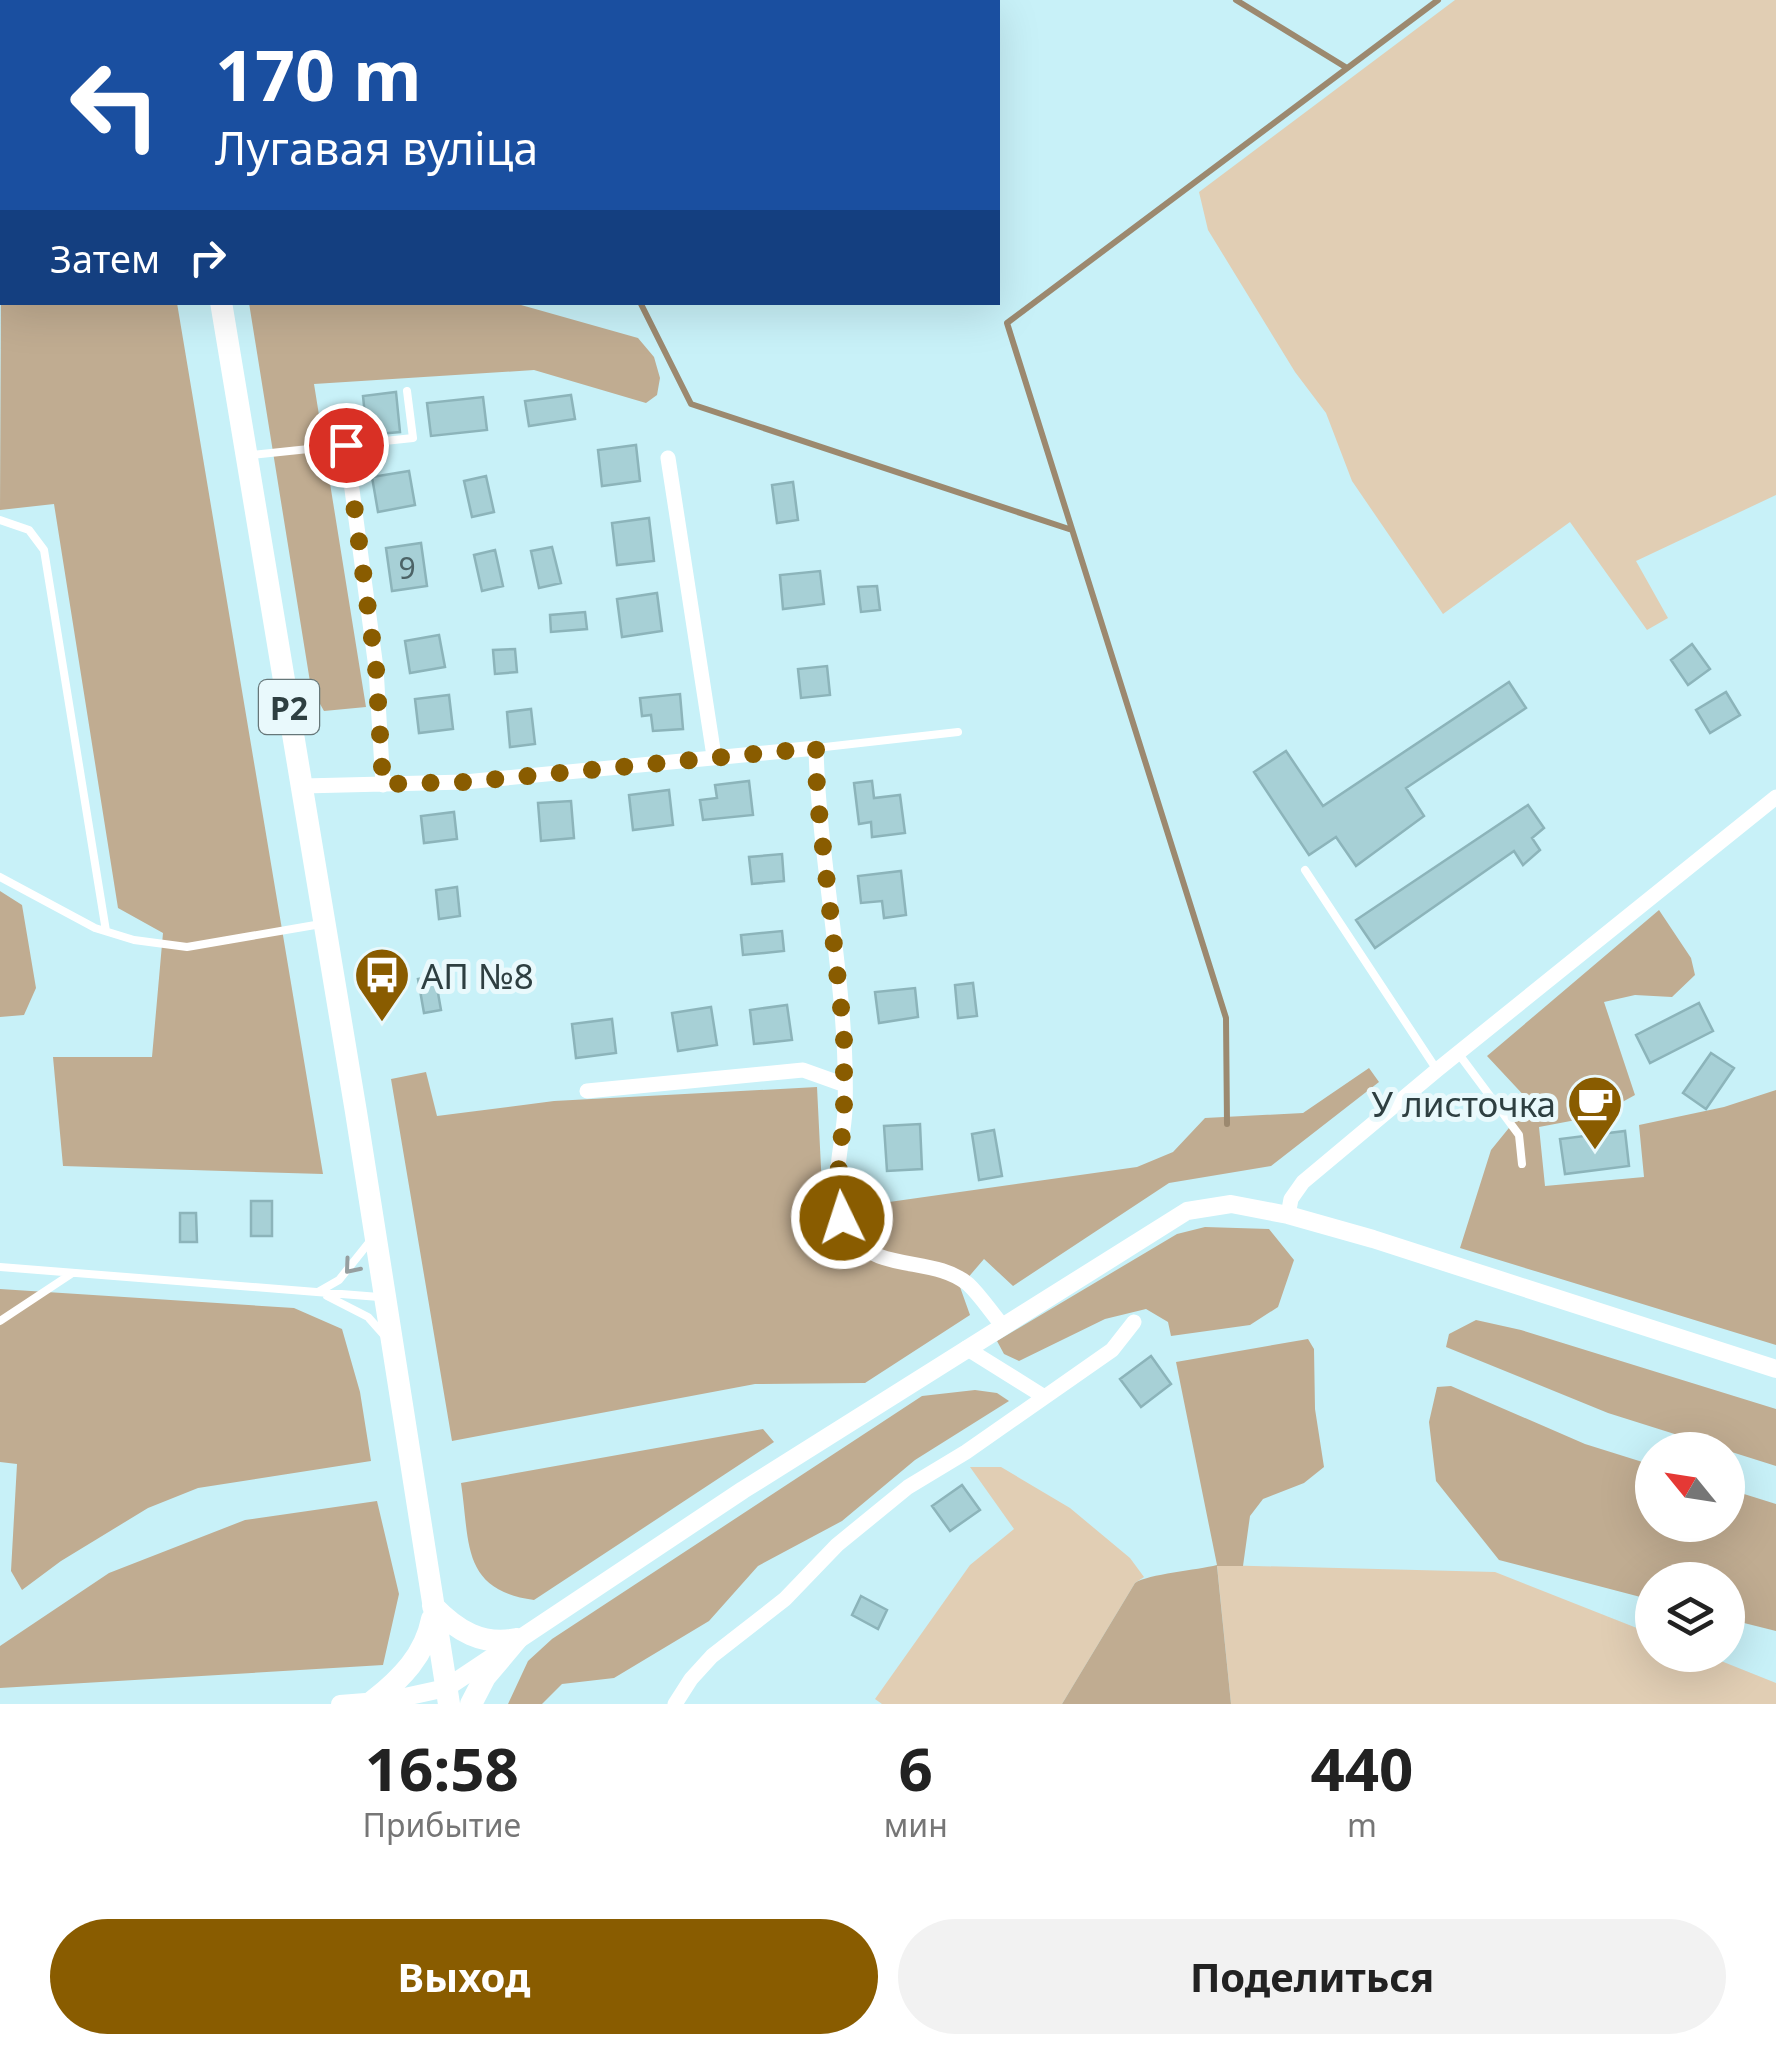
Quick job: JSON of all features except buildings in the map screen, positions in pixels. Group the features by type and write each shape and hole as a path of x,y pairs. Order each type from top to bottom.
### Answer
{"main road":[{"name":"Р2","path":"221,305 303,786 447,1696"},
{"path":"433,1606 458,1628 487,1642 517,1639"},
{"path":"378,1702 413,1664 431,1626 433,1606"},
{"path":"471,1704 485,1677 517,1639"}],"street":[{"path":"346,445 376,668 383,784"},
{"path":"668,458 714,756"},
{"path":"303,786 466,782 816,748 817,794 844,1034 837,1188 842,1218 852,1237 874,1256 966,1282 1002,1325"},
{"path":"1288,1215 1290,1199 1303,1182 1776,798"},
{"path":"587,1091 803,1070 844,1085"},
{"path":"340,1704 447,1696 517,1639 966,1348 1186,1211 1231,1204 1288,1215 1776,1369"},
{"path":"675,1704 712,1656 785,1599 838,1545 908,1487 966,1452 1112,1350 1134,1322"},
{"path":"966,1348 1043,1396"}],"lane":[{"path":"247,455 414,438 407,390"},
{"path":"0,520 29,530 44,550 106,931"},
{"path":"816,748 958,732"},
{"path":"1305,870 1437,1070"},
{"path":"0,877 70,916 134,940 187,947 325,924"},
{"path":"1458,1053 1519,1136 1522,1164"},
{"path":"318,1292 340,1280 375,1233"},
{"path":"0,1268 385,1298"},
{"path":"0,1322 72,1273"},
{"path":"318,1292 368,1317 393,1347"}],"shaded area":[{"path":"1455,0 1776,0 1776,495 1636,561 1668,618 1647,630 1570,522 1443,614 1352,481 1326,413 1295,372 1208,230 1199,192"},
{"path":"1,305 177,305 323,1174 63,1166 53,1057 152,1057 163,933 118,908 54,504 0,510"},
{"path":"249,305 521,305 638,338 654,357 660,378 657,395 646,403 534,370 314,384 366,707 324,711 311,688"},
{"path":"0,891 22,905 36,988 24,1015 0,1017"},
{"path":"1659,910 1691,958 1695,975 1672,997 1635,995 1604,1002 1635,1095 1597,1116 1539,1127 1545,1186 1644,1177 1639,1125 1724,1107 1776,1090 1776,1345 1460,1248 1491,1150 1530,1102 1487,1056"},
{"path":"1369,1068 1379,1082 1271,1166 1169,1183 1013,1286 984,1259 960,1287 970,1315 865,1383 755,1384 452,1441 391,1079 426,1072 437,1116 554,1101 817,1087 823,1208 1137,1167 1173,1152 1205,1118 1303,1113"},
{"path":"1205,1227 1269,1229 1294,1260 1278,1307 1250,1325 1171,1336 1168,1322 1146,1309 1105,1319 1019,1361 1004,1354 997,1341 1177,1234"},
{"path":"0,1289 294,1308 342,1329 360,1392 371,1461 198,1488 148,1508 61,1561 22,1590 11,1571 17,1464 0,1462"},
{"path":"1476,1320 1521,1330 1776,1409 1776,1466 1745,1456 1745,1432 1668,1432 1608,1413 1446,1347 1449,1334"},
{"path":"1308,1339 1314,1349 1315,1409 1324,1467 1304,1483 1263,1499 1250,1516 1243,1566 1217,1566 1231,1704 1062,1704 1135,1583 1217,1565 1176,1362"},
{"path":"1451,1386 1585,1444 1635,1460 1635,1542 1745,1542 1745,1494 1776,1504 1776,1631 1745,1623 1745,1562 1635,1562 1635,1596 1499,1560 1436,1481 1429,1422 1437,1387"},
{"path":"975,1390 997,1393 1009,1401 915,1460 842,1521 758,1566 709,1621 614,1678 562,1684 542,1704 508,1704 528,1661 552,1639 922,1396"},
{"path":"763,1429 774,1442 534,1600 510,1595 493,1586 474,1560 461,1483"},
{"path":"970,1467 1001,1467 1070,1508 1130,1558 1144,1577 1135,1583 1062,1704 882,1704 875,1699 970,1565 1014,1529"},
{"path":"377,1501 399,1594 383,1665 0,1688 0,1646 109,1573 245,1520"},
{"path":"1217,1565 1495,1572 1635,1627 1635,1672 1745,1671 1776,1683 1776,1704 1231,1704"}],"waterway":[{"path":"1236,0 1347,68"},
{"path":"1227,1124 1226,1018 1007,323 1438,0"},
{"path":"642,305 691,404 1072,530"}],"place":[{"name":"АП №8","path":"382,1024"},
{"name":"У листочка","path":"1595,1152"}],"route":[{"path":"346,445 376,668 383,784 466,782 816,748 817,794 844,1034 844,1112 837,1188 842,1218"}]}
